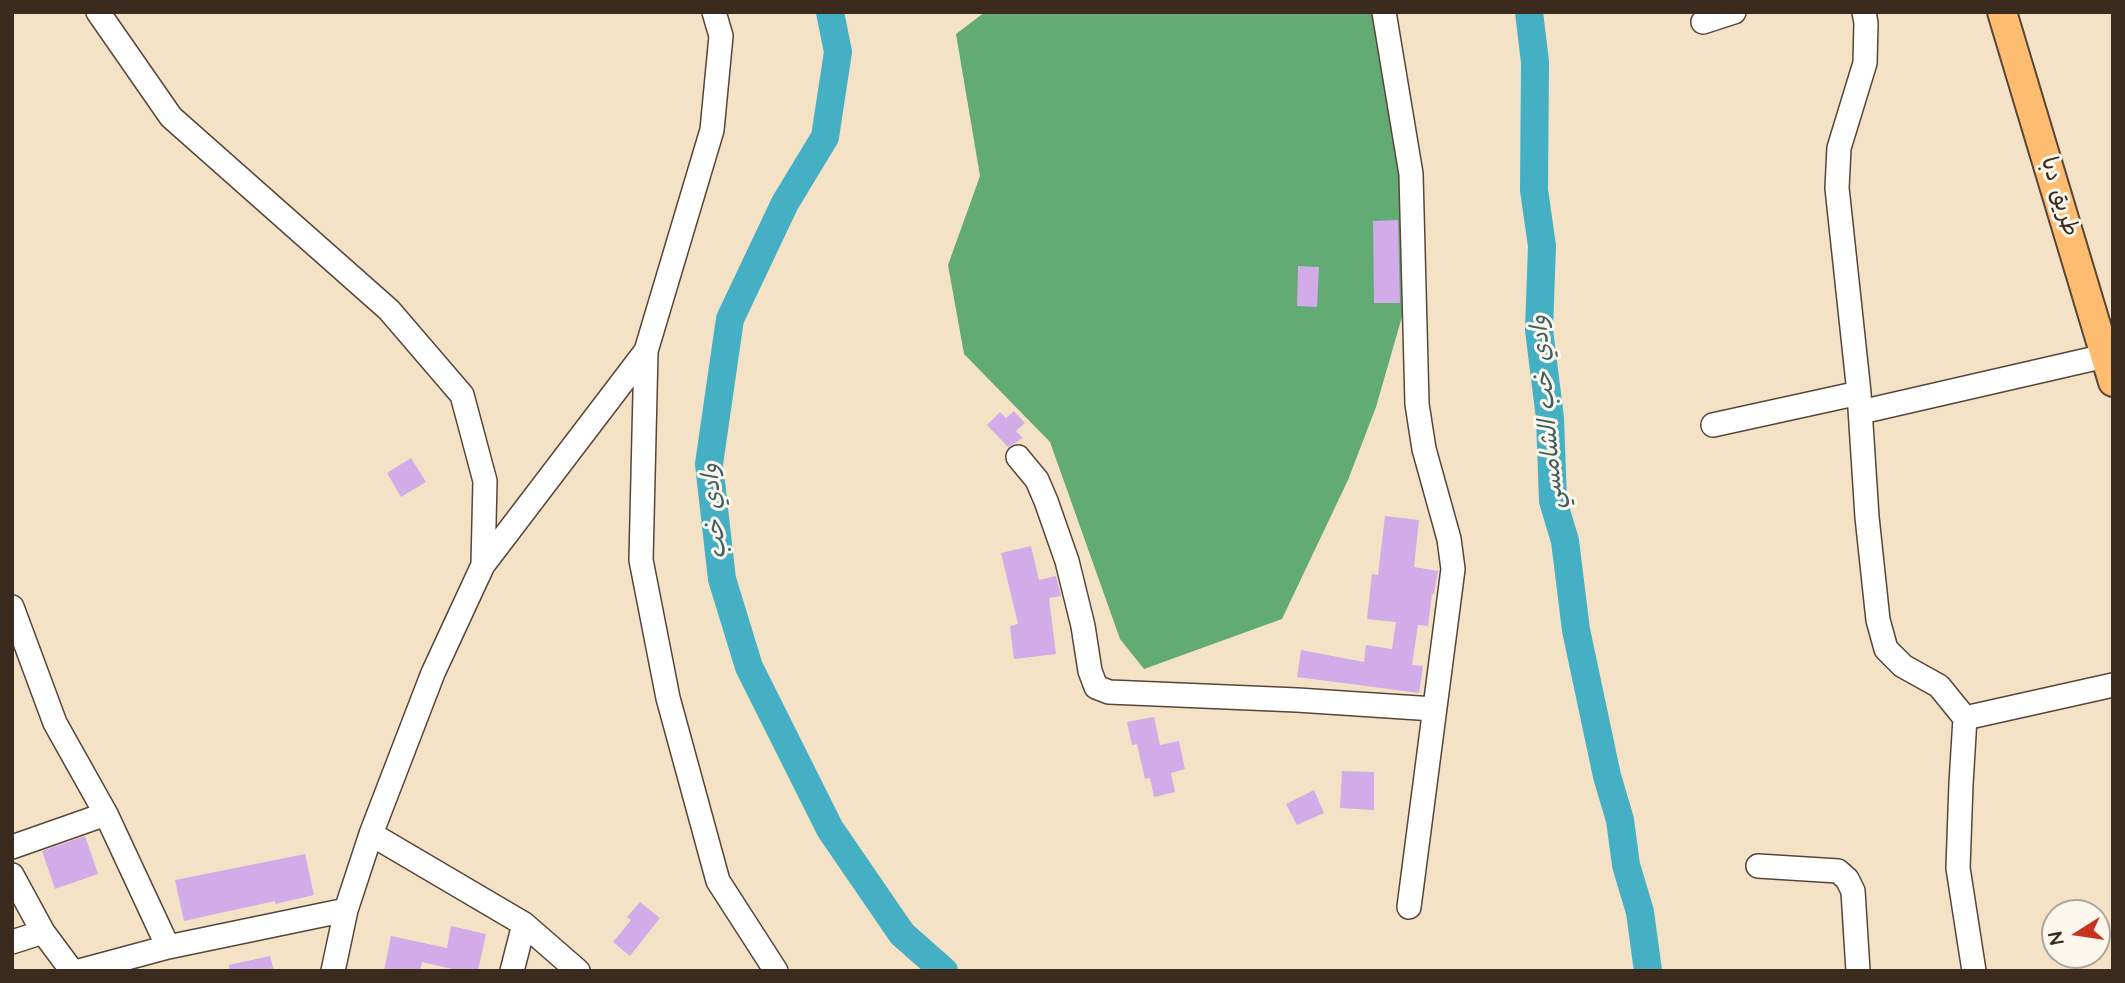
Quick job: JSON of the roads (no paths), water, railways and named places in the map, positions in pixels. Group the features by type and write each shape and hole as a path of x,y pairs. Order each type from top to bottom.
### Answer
{"main road":[{"name":"طريق دبا","path":"2002,12 2109,369"}],"street":[{"path":"98,12 171,117 389,310 462,395 485,481 483,565"},
{"path":"714,12 721,36 712,130 646,351 641,561 668,698 718,881 776,971"},
{"path":"1384,12 1411,174 1417,404 1424,449 1449,539 1453,569 1409,907"},
{"path":"1703,22 1734,12"},
{"path":"1864,12 1865,63 1839,148 1837,188 1860,403 1873,577 1878,620 1885,649 1903,666 1939,686 1965,718 1958,868 1974,971"},
{"path":"333,971 346,910 371,834 433,673 483,565 646,351"},
{"path":"1713,425 2109,369"},
{"path":"1018,457 1037,480 1067,561 1083,626 1090,671 1096,687 1109,692 1434,709"},
{"path":"12,607 55,723 106,814 167,947"},
{"path":"1965,718 2113,685"},
{"path":"12,847 106,814"},
{"path":"371,834 524,924 578,971"},
{"path":"1758,866 1838,871 1847,879 1853,891 1858,971"},
{"path":"12,875 43,932 72,971"},
{"path":"79,971 167,947 346,910"},
{"path":"512,971 524,924"},
{"path":"12,942 43,932"}],"waterway":[{"name":"وادي خب","path":"830,12 838,52 825,137 785,203 730,319 709,464 722,579 749,667 830,829 902,934 944,971"},
{"name":"وادي خب الشامسي","path":"1529,12 1535,62 1534,190 1542,246 1539,330 1550,418 1553,501 1565,541 1576,630 1607,776 1620,820 1626,865 1640,912 1648,971"}]}
